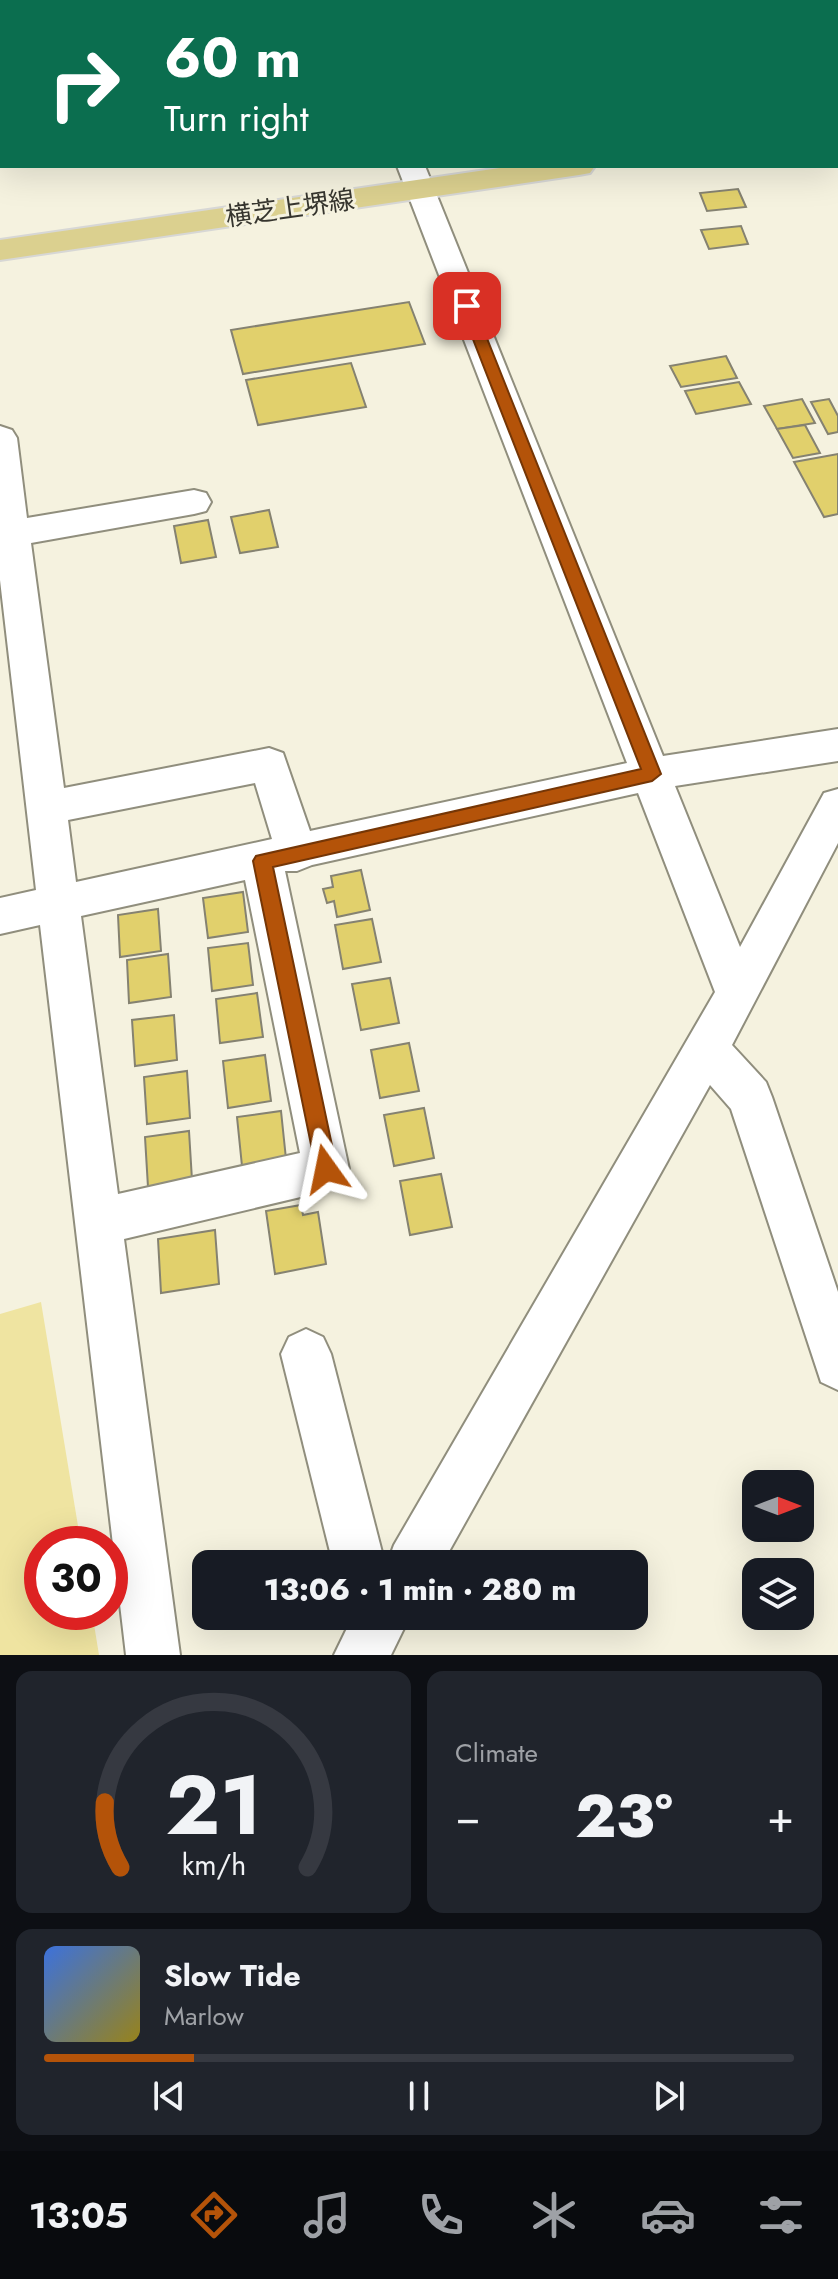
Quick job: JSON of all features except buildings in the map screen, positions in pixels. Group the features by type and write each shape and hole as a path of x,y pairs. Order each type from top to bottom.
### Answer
{"main road":[{"name":"横芝上堺線","path":"0,250 416,178 552,168"}],"street":[{"path":"416,178 736,991"},
{"path":"0,438 153,1655"},
{"path":"12,533 194,502"},
{"path":"0,916 652,774 838,745"},
{"path":"45,808 269,764 326,1169 98,1222"},
{"path":"421,1550 707,1049 838,805"},
{"path":"707,1049 750,1097 838,1365"},
{"path":"306,1354 355,1550"}],"shaded area":[{"path":"41,1302 78,1526 24,1526 24,1630 95,1630 99,1655 0,1655 0,1314"}],"route":[{"path":"326,1169 262,861 652,774 467,306"}]}
